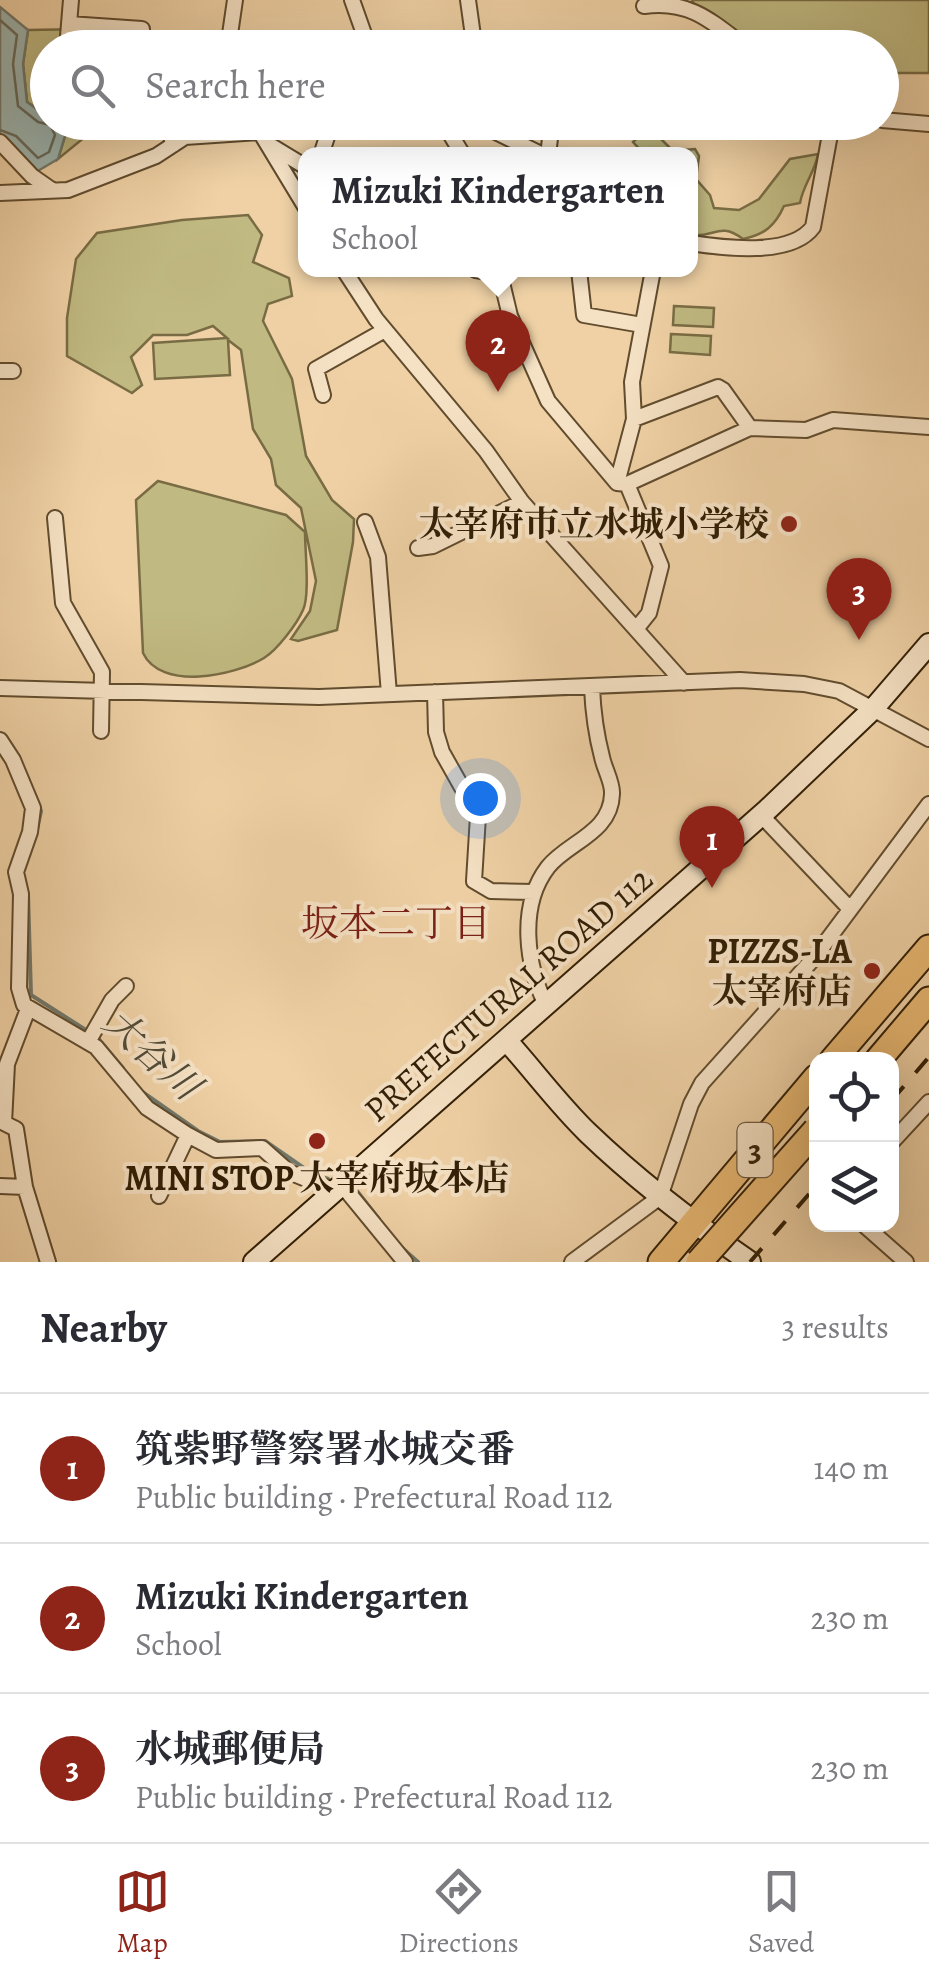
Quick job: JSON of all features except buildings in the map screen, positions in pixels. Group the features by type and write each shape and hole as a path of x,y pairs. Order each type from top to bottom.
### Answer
{"highway":[{"path":"840,1052 929,948"},
{"path":"857,1052 929,968"},
{"path":"885,1052 929,1000"},
{"path":"899,1060 929,1024"},
{"name":"3","path":"680,1262 698,1226 809,1087"},
{"name":"3","path":"661,1262 809,1107"},
{"name":"3","path":"699,1262 809,1138"},
{"name":"3","path":"719,1262 809,1163"}],"main road":[{"name":"PREFECTURAL ROAD 112","path":"254,1262 761,815 874,708 929,644"},
{"path":"507,1041 585,1130 660,1196 750,1262"}],"street":[{"path":"68,30 71,0"},
{"path":"231,30 235,0"},
{"path":"363,30 353,2 370,0"},
{"path":"468,0 472,30"},
{"path":"644,6 659,4 698,11 723,30"},
{"path":"69,24 142,30"},
{"path":"899,121 929,124"},
{"path":"172,140 173,145"},
{"path":"0,193 68,190 156,156 184,140"},
{"path":"264,140 298,195"},
{"path":"270,140 298,160"},
{"path":"698,243 748,248 794,242 807,235 814,227 829,140"},
{"path":"0,142 32,176 52,190"},
{"path":"349,277 385,330 486,451 522,502 684,683"},
{"path":"501,277 510,316 548,400 622,483 661,566 649,613 637,628"},
{"path":"580,277 584,315 642,325"},
{"path":"622,483 634,419 632,382 652,277"},
{"path":"323,395 316,368 385,330"},
{"path":"634,419 718,387 750,428"},
{"path":"622,483 750,428 806,430 833,420 929,427"},
{"path":"418,548 433,546 522,502"},
{"path":"55,518 62,603 102,672 101,731"},
{"path":"366,522 378,557 390,694"},
{"path":"0,688 319,697 740,680 804,684 839,691 929,739"},
{"path":"547,1007 534,982 529,958 534,892 550,865 597,829 612,794 600,754 592,688"},
{"path":"436,692 436,732 442,752 478,816 474,881 491,891 534,892"},
{"path":"0,740 33,808 16,882 21,894 19,988 28,1009 96,1047 147,1108 188,1134 216,1150 262,1148 291,1173 338,1188 406,1262"},
{"path":"572,1262 660,1196 702,1083 804,970 929,804"},
{"path":"761,815 850,910"},
{"path":"0,857 20,857"},
{"path":"88,1042 112,1000 126,986"},
{"path":"28,1009 7,1064 2,1122 16,1129 25,1187 48,1262"},
{"path":"899,1134 929,1102"},
{"path":"159,1196 188,1134"},
{"path":"0,1186 25,1187"},
{"path":"872,1232 906,1262"}],"shaded area":[{"path":"692,0 929,0 929,73 899,73 899,30 713,30 712,24 699,15"},
{"path":"88,29 88,30 30,30 30,104 23,64 28,30"},
{"path":"64,140 81,140 58,159"},
{"path":"662,140 669,147 638,147 633,142"},
{"path":"818,154 800,203 784,206 763,232 743,239 728,231 698,235 698,181 710,195 714,208 739,210 759,199 790,159"},
{"path":"248,215 262,235 253,262 289,278 292,296 268,304 263,321 292,379 306,456 332,500 354,519 337,630 298,641 291,639 310,611 316,581 301,508 276,485 271,459 253,429 241,350 228,340 230,375 155,379 153,343 227,338 213,326 187,335 153,335 131,357 142,385 132,393 67,356 67,318 76,259 97,233"},
{"path":"674,306 714,308 713,327 673,325"},
{"path":"671,334 711,336 710,355 670,352"},
{"path":"158,481 286,515 305,532 307,584 303,610 286,636 264,658 217,674 181,676 152,665 143,653 136,500"}],"water":[{"path":"0,7 28,30 23,64 30,104 30,140 64,140 58,159 36,172 0,138"}],"waterway":[{"name":"大谷川","path":"35,795 41,811 36,834"},
{"name":"大谷川","path":"28,894 31,995 89,1032"},
{"name":"大谷川","path":"97,1037 123,1068"},
{"name":"大谷川","path":"141,1091 220,1142 265,1141 311,1173 328,1179"},
{"name":"大谷川","path":"357,1191 379,1219"},
{"name":"大谷川","path":"400,1246 418,1262"}],"railway":[{"path":"899,1092 929,1057"},
{"path":"750,1262 809,1194"}],"place":[{"name":"Mizuki Kindergarten","path":"498,392"},
{"name":"太宰府市立水城小学校","path":"789,524"},
{"name":"水城郵便局","path":"859,640"},
{"name":"筑紫野警察署水城交番","path":"712,888"},
{"name":"PIZZS-LA 太宰府店","path":"872,971"},
{"name":"MINI STOP 太宰府坂本店","path":"317,1141"}],"district":[{"name":"坂本二丁目","path":"396,923"}]}
